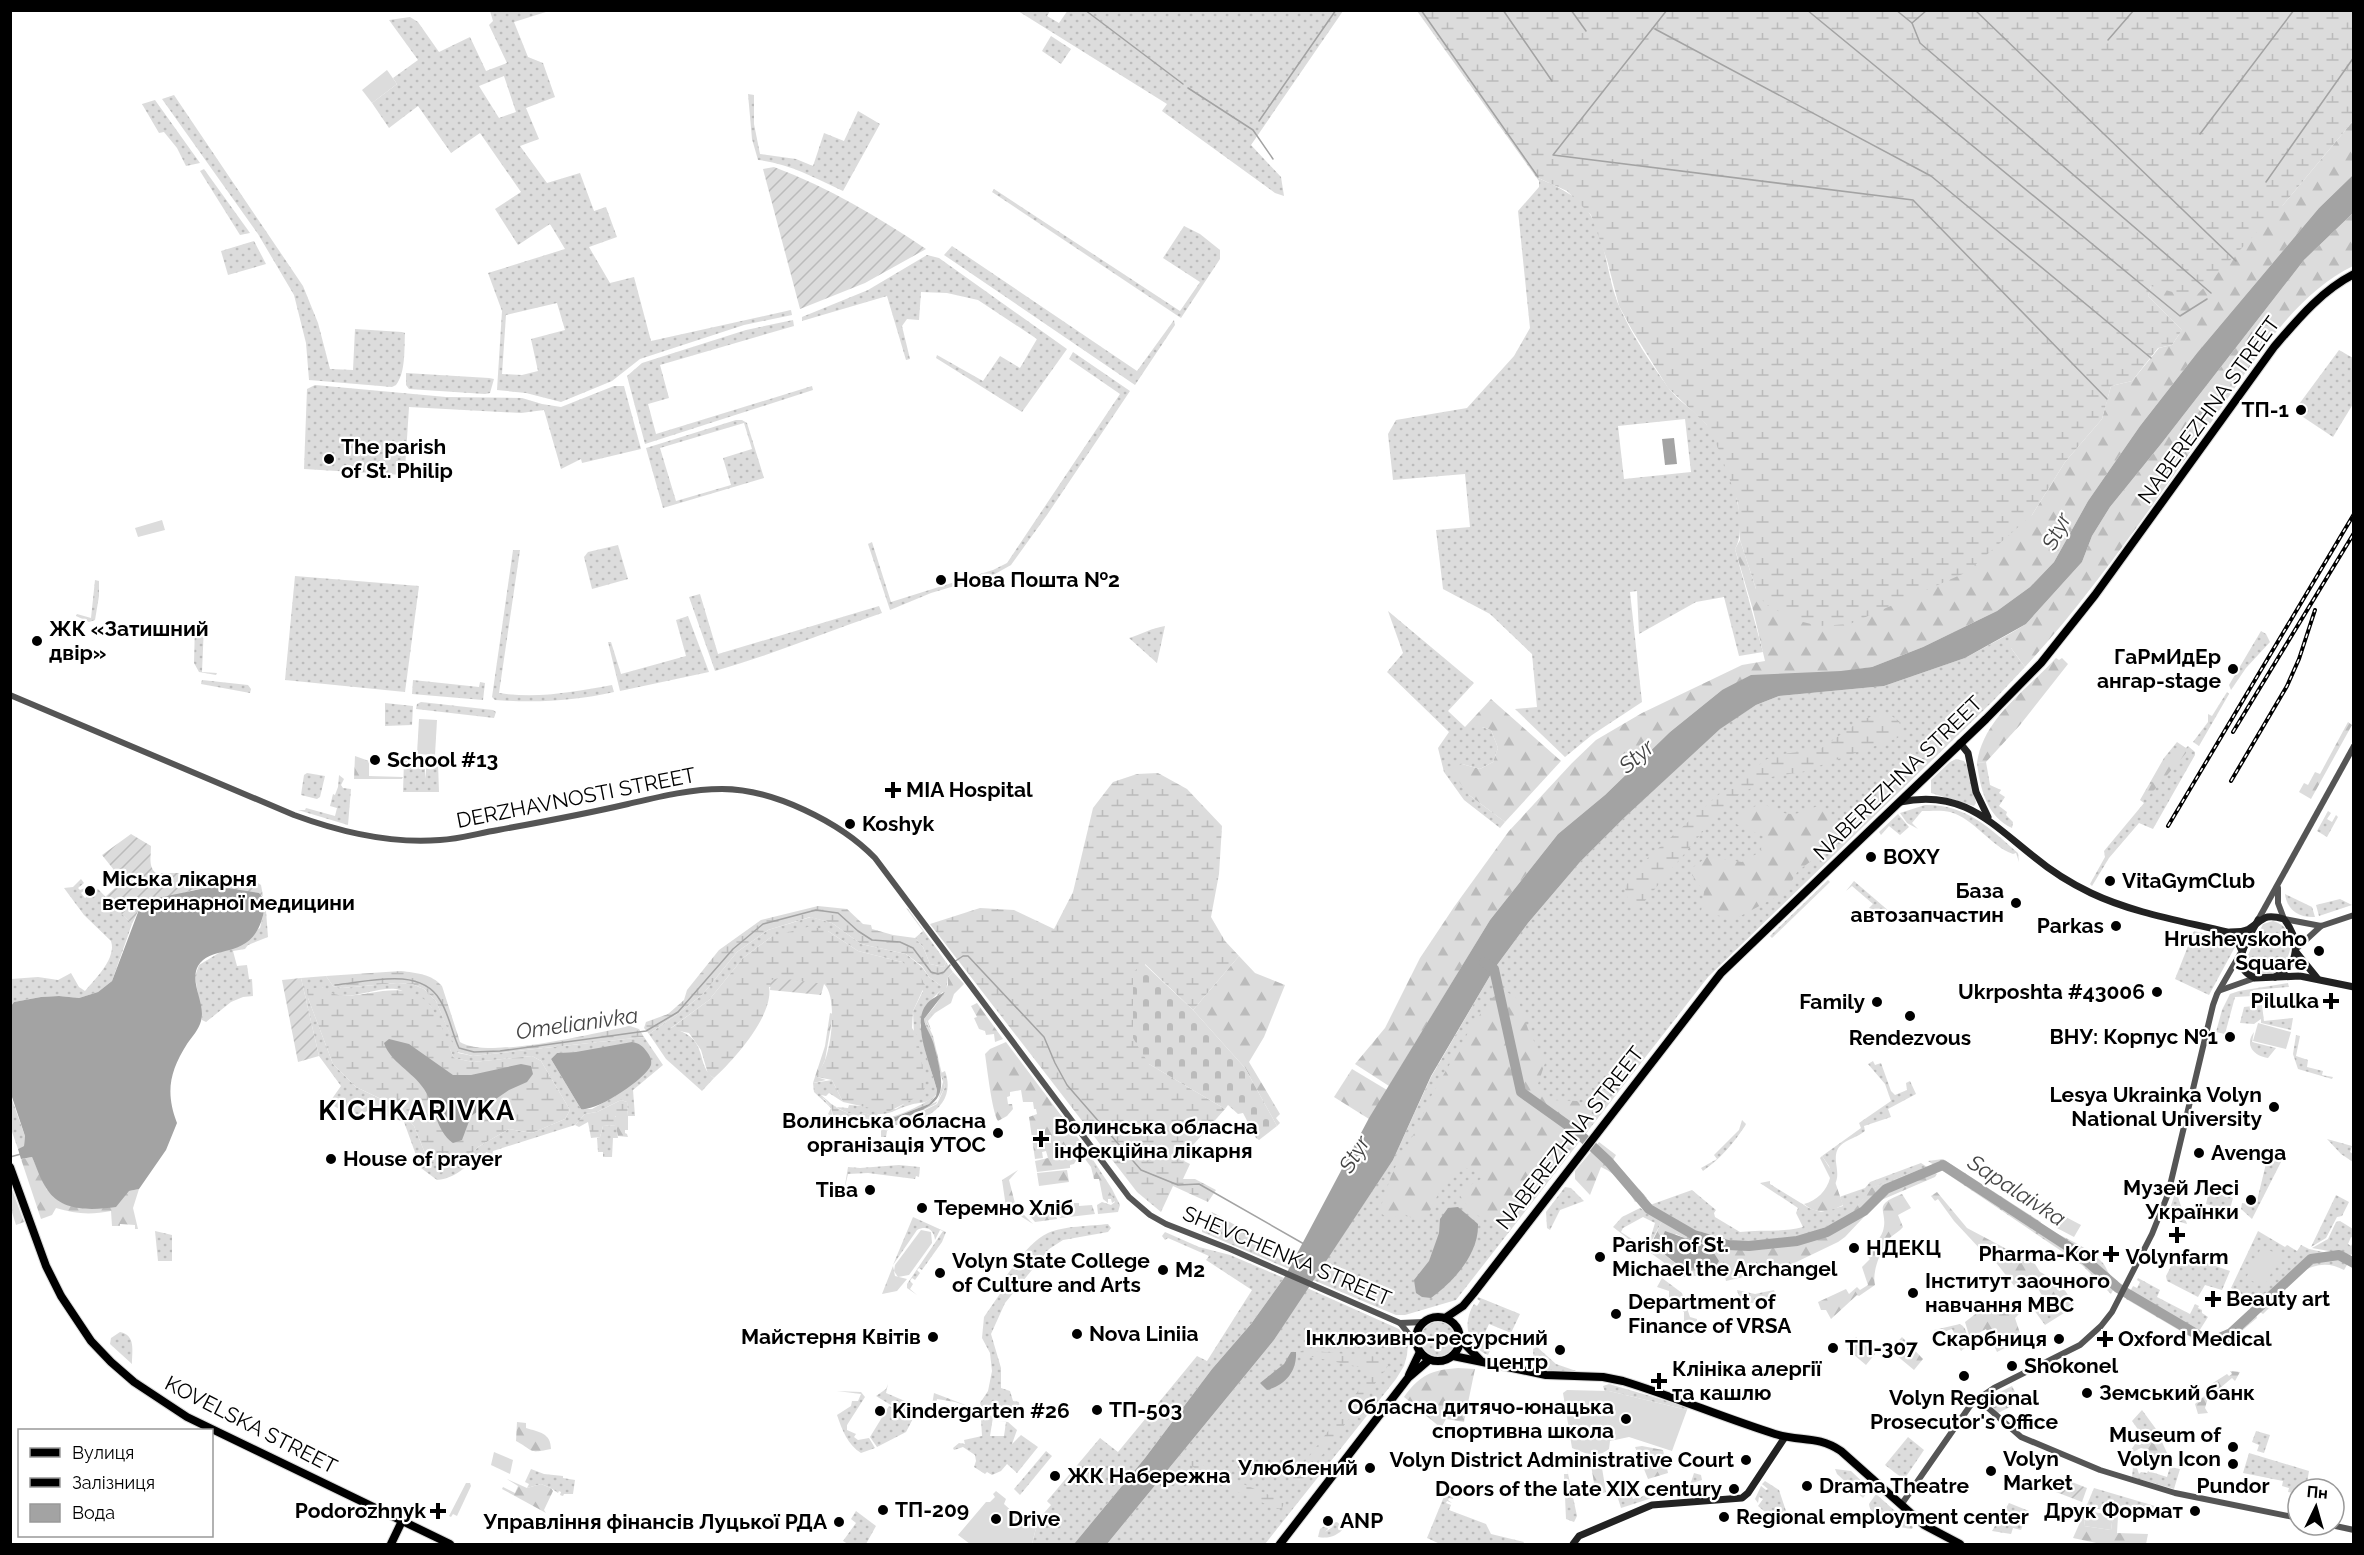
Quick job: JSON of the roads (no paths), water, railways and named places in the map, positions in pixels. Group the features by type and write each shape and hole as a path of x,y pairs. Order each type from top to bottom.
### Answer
{"main road":[{"name":"NABEREZHNA STREET","path":"1444,1318 1463,1306 1721,974 2041,663 2089,604 2274,347 2300,315 2319,298 2354,274"},
{"path":"1960,743 1968,753 1976,792 1989,819"},
{"path":"1899,802 1922,799 1946,800 1966,806 1989,819 2057,875 2093,894 2124,906 2227,932 2235,936 2244,970 2255,978 2275,976 2317,978 2354,987"},
{"path":"2227,932 2248,930 2258,920 2269,916 2284,919 2294,933 2296,950 2291,963 2275,976"},
{"path":"2241,952 2258,920"},
{"path":"2296,950 2317,978"},
{"name":"KOVELSKA STREET","path":"11,1168 54,1282 92,1341 111,1362 151,1394 187,1417 212,1429"},
{"name":"NABEREZHNA STREET","path":"1457,1328 1463,1306"},
{"path":"1434,1318 1444,1318 1457,1328 1460,1339 1458,1348 1453,1356 1442,1361 1429,1359 1420,1352 1416,1342 1417,1331 1424,1322 1434,1318"},
{"path":"1460,1339 1482,1362"},
{"path":"1408,1378 1420,1352"},
{"path":"1453,1356 1546,1375 1603,1377 1623,1381 1785,1437 1817,1440 1831,1444 1924,1525 1960,1545"},
{"path":"1280,1545 1408,1378 1429,1359"},
{"name":"KOVELSKA STREET","path":"213,1430 450,1545"},
{"path":"1573,1545 1579,1536 1652,1505 1742,1498 1748,1493 1785,1437"},
{"path":"391,1545 402,1521"}],"street":[{"name":"DERZHAVNOSTI STREET","path":"10,695 294,815 342,831 397,840 441,840 584,814 674,794 721,789 766,797 828,821 864,846 875,858 1130,1197 1159,1221"},
{"path":"2258,920 2354,746"},
{"path":"2278,884 2278,903 2284,919 2321,926"},
{"path":"2296,950 2321,926 2354,915"},
{"path":"1901,1505 1972,1403 1994,1388 2080,1345 2101,1326 2120,1296 2155,1228 2168,1194 2217,994 2241,952"},
{"path":"2220,990 2255,978"},
{"name":"SHEVCHENKA STREET","path":"1159,1221 1400,1323 1416,1342"},
{"name":"SHEVCHENKA STREET","path":"1400,1323 1424,1322"},
{"path":"1978,1399 2021,1437 2100,1470 2185,1496 2286,1516"}],"water":[{"name":"Styr","path":"2353,175 2353,213 2304,260 2110,507 2092,536 2082,562 2026,624 1965,658 1884,686 1779,696 1756,705 1720,729 1580,862 1528,923 1494,969 1431,1076 1393,1160 1274,1340 1107,1544 1074,1544 1145,1458 1212,1369 1251,1324 1284,1278 1369,1118 1490,920 1558,834 1605,795 1670,732 1722,690 1751,675 1841,671 1872,667 1923,647 1997,611 2030,587 2054,562 2088,501 2140,426 2197,353 2319,208"},
{"path":"1674,438 1677,464 1665,465 1662,439"},
{"path":"215,886 259,893 263,898 264,911 259,927 251,938 242,945 204,959 198,966 195,979 202,1014 201,1021 181,1054 173,1073 170,1092 177,1123 166,1150 139,1189 129,1191 116,1207 89,1209 63,1203 55,1199 46,1188 32,1157 21,1159 18,1149 24,1146 25,1136 11,1094 11,1006 14,1002 41,997 79,998 98,992 112,981 140,907 148,900"},
{"path":"945,992 924,1019 939,1064 941,1089 938,1098 922,1110 891,1123 890,1119 929,1104 936,1096 937,1090 924,1046 921,1023 926,1005"},
{"path":"389,1039 409,1044 453,1075 471,1075 521,1064 531,1066 533,1074 527,1082 509,1090 471,1116 462,1140 453,1143 439,1125 424,1089 387,1050 384,1043"},
{"path":"632,1042 642,1046 650,1057 651,1065 647,1071 631,1086 608,1100 588,1109 581,1109 551,1059 557,1053"},
{"path":"1458,1207 1478,1224 1470,1256 1456,1275 1431,1298 1422,1297 1416,1293 1414,1280 1429,1261 1439,1233 1440,1219 1448,1208"},
{"path":"1665,1231 1710,1247 1719,1261 1713,1270 1689,1268 1672,1260 1658,1248"},
{"path":"1291,1352 1296,1352 1296,1359 1289,1376 1280,1385 1267,1390 1260,1383 1284,1364"}],"waterway":[{"path":"1085,10 1183,84"},
{"path":"1259,121 1336,10"},
{"path":"1421,10 1538,177"},
{"path":"1503,10 1552,81"},
{"path":"1571,10 1586,31"},
{"path":"1667,10 1553,155 1913,200 2107,399"},
{"path":"1807,10 2180,316 2207,299"},
{"path":"1896,10 1912,23 1927,10"},
{"path":"1975,10 2236,261"},
{"path":"2108,40 2134,10"},
{"path":"2200,134 2294,10"},
{"path":"1912,23 1920,43 2211,293"},
{"path":"1655,29 1931,176 2151,358"},
{"path":"2266,182 2354,57"},
{"path":"1188,88 1253,130 1273,159"},
{"name":"Omelianivka","path":"335,985 377,979 420,983 431,989 440,1000 459,1048 474,1052 500,1051 646,1031 678,1012 733,949 763,924 816,910 838,913 872,940 900,942 913,948 931,972 938,974 944,972 950,965"},
{"name":"Omelianivka","path":"954,962 963,956 968,956 1044,1037 1067,1085 1141,1170 1178,1185 1199,1184 1304,1244"},
{"name":"Sapalaivka","path":"1484,962 1494,969 1521,1092 1577,1132 1609,1162 1649,1209 1694,1235 1728,1245 1749,1246 1797,1241 1827,1232 1864,1211 1886,1189 1943,1165 2075,1251 2118,1288 2210,1342 2231,1333 2311,1259 2339,1255 2354,1263"},
{"name":"Omelianivka","path":"10,1157 21,1154"}],"railway":[{"path":"2168,826 2354,514"},
{"path":"2233,732 2354,533"},
{"path":"2231,781 2287,686 2299,659 2315,610"}],"place":[{"name":"ТП-1","path":"2301,410"},
{"name":"The parish of St. Philip","path":"329,459"},
{"name":"Нова Пошта №2","path":"941,580"},
{"name":"ЖК «Затишний двір»","path":"37,641"},
{"name":"ГаРмИдЕр ангар-stage","path":"2233,669"},
{"name":"School #13","path":"375,760"},
{"name":"MIA Hospital","path":"893,790"},
{"name":"Koshyk","path":"850,824"},
{"name":"BOXY","path":"1871,857"},
{"name":"VitaGymClub","path":"2110,881"},
{"name":"Міська лікарня ветеринарної медицини","path":"90,891"},
{"name":"База автозапчастин","path":"2016,903"},
{"name":"Parkas","path":"2116,926"},
{"name":"Hrushevskoho Square","path":"2319,951"},
{"name":"Ukrposhta #43006","path":"2157,992"},
{"name":"Pilulka","path":"2331,1001"},
{"name":"Family","path":"1877,1002"},
{"name":"Rendezvous","path":"1910,1016"},
{"name":"ВНУ: Корпус №1","path":"2230,1037"},
{"name":"Lesya Ukrainka Volyn National University","path":"2274,1107"},
{"name":"Волинська обласна організація УТОС","path":"998,1133"},
{"name":"Волинська обласна інфекційна лікарня","path":"1041,1139"},
{"name":"Avenga","path":"2199,1153"},
{"name":"House of prayer","path":"331,1159"},
{"name":"Тіва","path":"870,1190"},
{"name":"Музей Лесі Українки","path":"2251,1200"},
{"name":"Теремно Хліб","path":"922,1208"},
{"name":"Volynfarm","path":"2177,1235"},
{"name":"НДЕКЦ","path":"1854,1248"},
{"name":"Pharma-Kor","path":"2111,1254"},
{"name":"Parish of St. Michael the Archangel","path":"1600,1257"},
{"name":"М2","path":"1163,1270"},
{"name":"Volyn State College of Culture and Arts","path":"940,1273"},
{"name":"Інститут заочного навчання МВС","path":"1913,1293"},
{"name":"Beauty art","path":"2213,1299"},
{"name":"Department of Finance of VRSA","path":"1616,1314"},
{"name":"Nova Liniia","path":"1077,1334"},
{"name":"Майстерня Квітів","path":"933,1337"},
{"name":"Скарбниця","path":"2059,1339"},
{"name":"Oxford Medical","path":"2105,1339"},
{"name":"ТП-307","path":"1833,1348"},
{"name":"Інклюзивно-ресурсний центр","path":"1560,1350"},
{"name":"Shokonel","path":"2012,1366"},
{"name":"Volyn Regional Prosecutor's Office","path":"1964,1376"},
{"name":"Клініка алергії та кашлю","path":"1659,1381"},
{"name":"Земський банк","path":"2087,1393"},
{"name":"ТП-503","path":"1097,1410"},
{"name":"Kindergarten #26","path":"880,1411"},
{"name":"Обласна дитячо-юнацька спортивна школа","path":"1626,1419"},
{"name":"Museum of Volyn Icon","path":"2233,1447"},
{"name":"Volyn District Administrative Court","path":"1746,1460"},
{"name":"Pundor","path":"2233,1464"},
{"name":"Улюблений","path":"1370,1468"},
{"name":"Volyn Market","path":"1991,1471"},
{"name":"ЖК Набережна","path":"1055,1476"},
{"name":"Drama Theatre","path":"1807,1486"},
{"name":"Doors of the late XIX century","path":"1734,1489"},
{"name":"ТП-209","path":"883,1510"},
{"name":"Podorozhnyk","path":"438,1511"},
{"name":"Друк Формат","path":"2195,1511"},
{"name":"Regional employment center","path":"1724,1517"},
{"name":"Drive","path":"996,1519"},
{"name":"ANP","path":"1328,1521"},
{"name":"Управління фінансів Луцької РДА","path":"839,1522"}],"district":[{"name":"KICHKARIVKA","path":"417,1111"}]}
